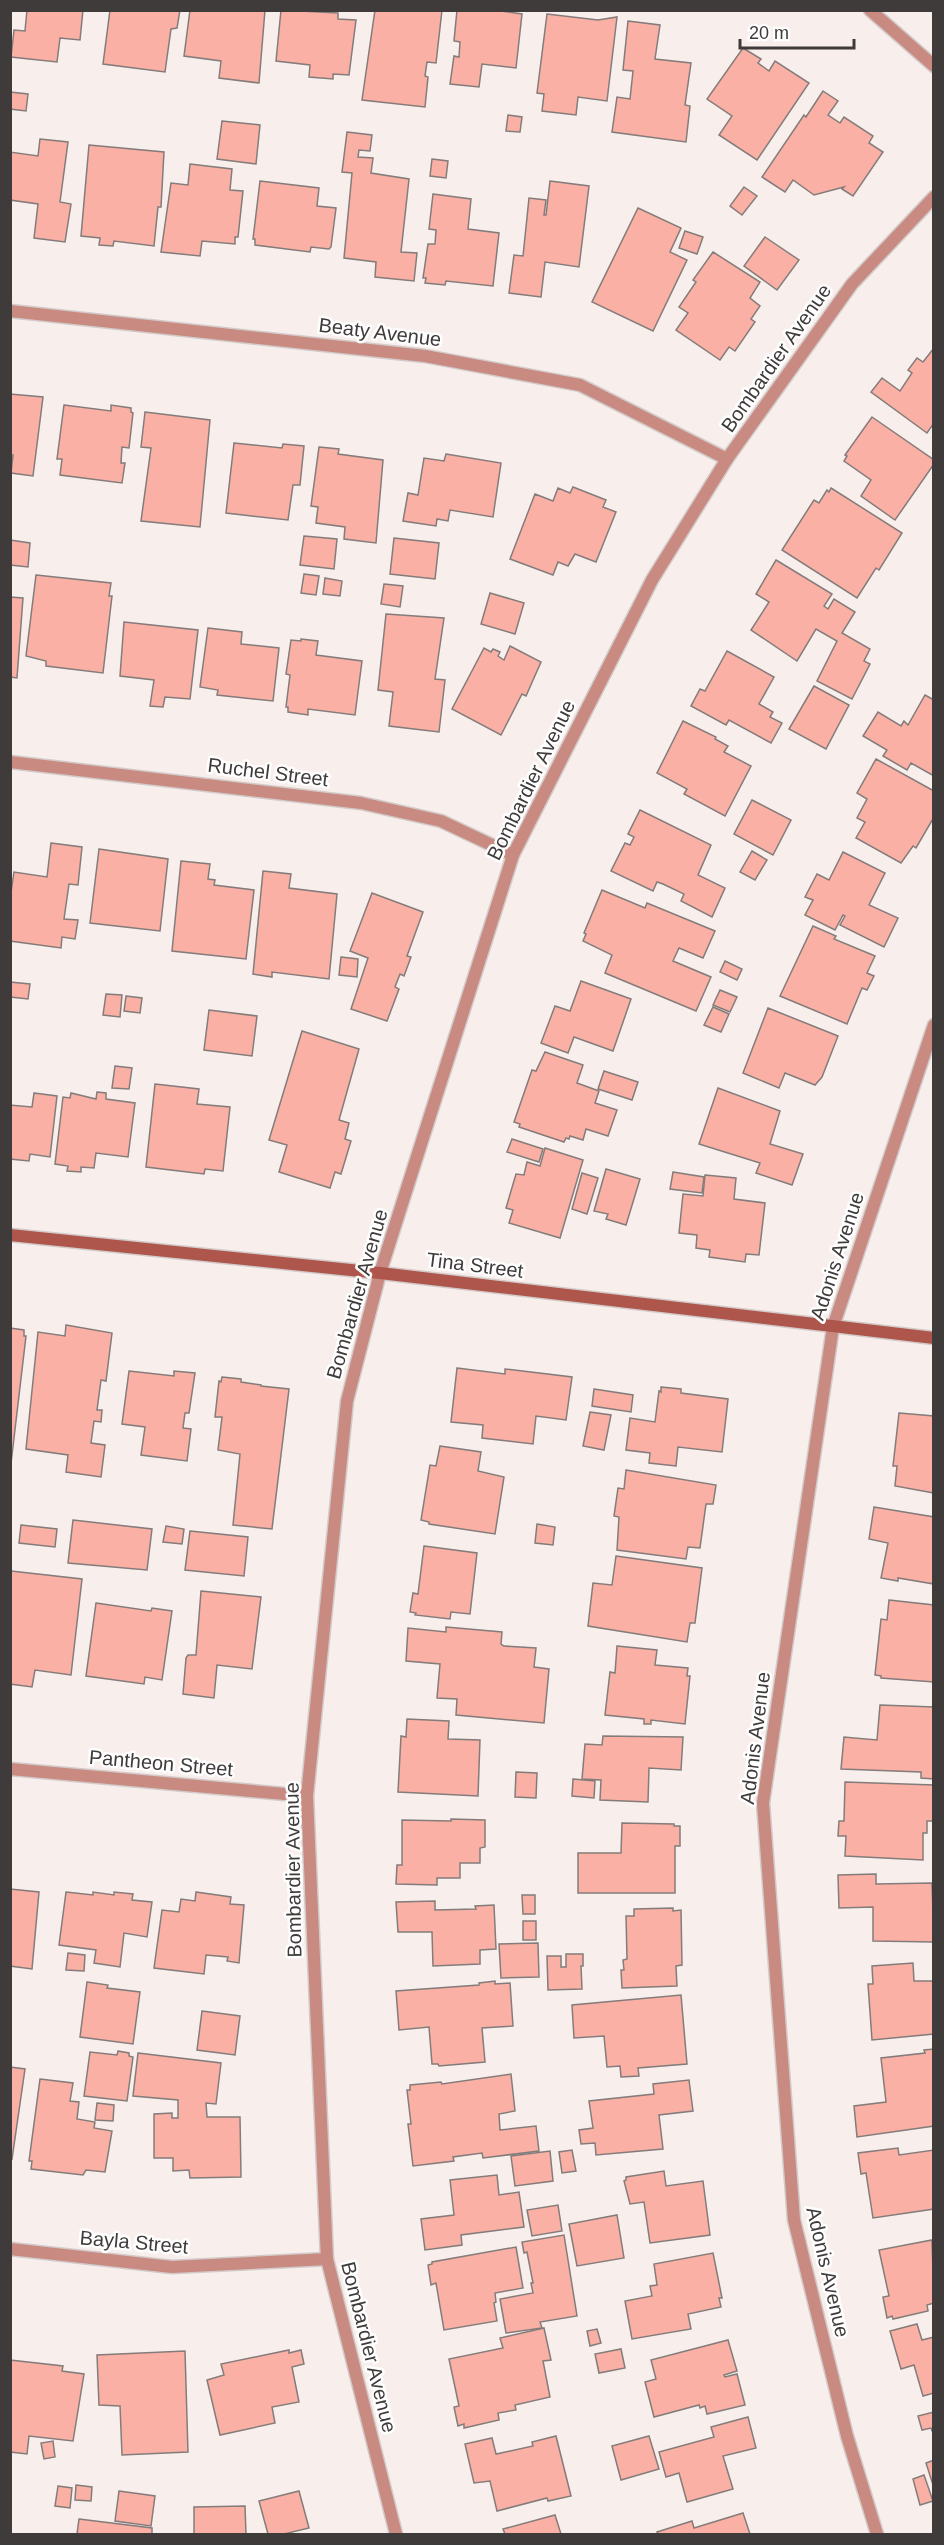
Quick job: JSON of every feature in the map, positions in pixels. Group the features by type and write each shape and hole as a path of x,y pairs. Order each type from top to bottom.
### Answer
{"street":[{"path":"870,10 933,66"},
{"name":"Bombardier Avenue","path":"396,2535 327,2259 307,1796 347,1401 380,1273 513,855 652,580 727,459 852,284 933,197"},
{"name":"Beaty Avenue","path":"10,311 425,356 580,385 727,459"},
{"name":"Ruchel Street","path":"10,762 361,803 441,821 513,855"},
{"name":"Adonis Avenue","path":"878,2535 847,2436 794,2220 763,1803 833,1327 933,1025"},
{"name":"Tina Street","path":"10,1234 380,1273 933,1338"},
{"name":"Pantheon Street","path":"10,1769 307,1796"},
{"name":"Bayla Street","path":"10,2249 172,2267 327,2259"}],"building":[{"path":"27,10 83,10 80,40 60,38 57,62 11,57 14,30 25,31"},
{"path":"110,10 180,10 177,28 171,29 165,72 103,64"},
{"path":"190,10 265,10 259,83 219,78 221,61 184,56"},
{"path":"281,10 338,13 338,19 356,20 349,75 333,74 333,79 309,77 310,65 276,61"},
{"path":"375,10 442,10 436,63 427,62 425,107 362,100"},
{"path":"457,10 493,10 522,14 516,68 482,64 479,87 450,84 454,56 459,57 460,42 454,41"},
{"path":"547,14 598,20 617,17 607,101 578,97 576,115 542,111 544,94 537,93"},
{"path":"628,21 660,25 655,59 691,63 685,105 690,106 686,142 612,132 617,97 630,99 633,71 623,70"},
{"path":"743,48 761,59 758,63 769,71 775,61 809,83 757,160 719,135 732,116 707,99"},
{"path":"823,91 838,101 828,115 840,123 844,117 873,136 869,143 883,152 853,196 842,189 844,187 814,195 793,180 785,192 762,177"},
{"path":"10,92 28,94 26,111 10,109"},
{"path":"508,115 522,117 520,132 506,131"},
{"path":"222,121 260,125 256,164 217,159"},
{"path":"347,132 372,135 370,151 359,150 358,157 373,158 371,173 409,179 401,252 417,253 414,281 375,277 376,262 344,258 352,173 342,172"},
{"path":"40,139 68,142 60,202 71,204 65,242 34,238 38,204 10,200 10,152 38,156"},
{"path":"89,145 164,152 161,207 158,207 154,246 114,241 113,246 99,245 100,238 81,236"},
{"path":"432,159 448,161 446,178 430,176"},
{"path":"190,164 232,169 230,190 243,191 238,237 235,237 235,244 202,241 200,256 161,252 171,183 188,185"},
{"path":"260,181 319,188 317,206 336,208 331,247 329,249 311,247 310,252 255,245 255,239 253,239"},
{"path":"550,181 589,186 579,267 545,262 541,297 509,293 514,255 523,256 529,198 546,200 544,215 546,215"},
{"path":"744,187 757,196 742,215 730,206"},
{"path":"433,194 471,199 468,229 499,233 493,286 446,281 445,285 425,283 426,278 423,278 428,244 435,244 436,230 429,229"},
{"path":"638,208 681,228 670,252 687,260 653,331 592,302"},
{"path":"685,231 703,237 697,254 679,248"},
{"path":"765,237 799,260 777,290 744,266"},
{"path":"713,252 760,282 750,298 760,306 751,319 755,322 735,351 729,347 720,360 676,330 688,313 679,307 696,282 693,280"},
{"path":"934,348 934,423 927,433 871,392 882,378 900,391 912,373 908,370 917,358 923,362"},
{"path":"10,394 43,397 33,476 11,473 13,455 10,454"},
{"path":"64,405 111,411 111,405 131,408 133,413 129,448 122,447 121,463 125,463 122,483 60,475 62,459 57,459"},
{"path":"145,412 210,420 200,527 141,521 151,448 141,447"},
{"path":"872,417 934,460 934,464 895,520 861,496 871,480 844,461 847,456 845,455"},
{"path":"234,443 282,448 283,444 304,446 300,485 293,485 288,520 226,513"},
{"path":"319,447 339,449 338,454 383,460 376,543 344,539 345,527 316,523 318,507 311,506"},
{"path":"446,454 501,463 493,517 450,510 448,521 437,519 436,526 403,521 408,493 418,495 424,458 444,461"},
{"path":"573,487 606,500 603,507 616,512 596,562 575,554 568,566 558,562 553,575 510,559 535,494 553,501 558,488 570,493"},
{"path":"831,488 902,533 879,570 876,568 857,598 782,550 814,500 819,503 827,490 829,492"},
{"path":"304,536 337,539 334,569 300,565"},
{"path":"394,538 439,543 435,579 390,574"},
{"path":"10,540 30,543 28,567 10,565"},
{"path":"776,560 832,594 824,606 828,609 834,599 855,612 842,633 870,649 864,661 870,664 852,699 817,681 837,641 816,629 797,661 751,630 769,602 756,594"},
{"path":"304,574 319,576 316,595 301,593"},
{"path":"36,575 111,583 109,596 112,596 103,673 46,666 46,661 26,656"},
{"path":"325,578 342,581 340,596 323,594"},
{"path":"384,584 403,586 400,607 381,604"},
{"path":"490,593 524,603 515,634 481,624"},
{"path":"10,597 23,598 17,678 10,677"},
{"path":"386,614 444,618 435,679 445,680 439,732 389,726 393,692 378,690"},
{"path":"124,622 198,630 190,699 165,697 163,707 150,706 154,680 120,676"},
{"path":"208,628 242,632 241,644 279,648 273,701 217,695 218,690 200,687"},
{"path":"301,639 318,641 316,655 362,661 355,715 308,709 308,715 288,712 288,707 286,707 290,675 286,674 291,640 301,641"},
{"path":"510,646 541,662 526,696 522,694 501,735 452,709 484,648 491,652 493,649 500,652 498,656 504,660"},
{"path":"727,651 774,677 759,704 773,712 770,717 782,723 771,743 729,720 726,725 691,706 700,689 705,691"},
{"path":"814,686 849,705 826,749 789,729"},
{"path":"925,695 934,700 934,776 911,763 907,770 883,756 887,750 863,736 878,712 901,726 904,721 908,725"},
{"path":"683,721 716,737 715,739 728,746 724,752 751,766 725,816 684,794 687,789 657,773"},
{"path":"876,759 934,791 934,817 916,848 913,846 901,863 856,838 865,822 857,818 867,799 857,793"},
{"path":"752,800 791,820 773,855 734,834"},
{"path":"640,810 711,845 698,875 725,888 712,917 681,901 684,894 663,884 657,882 653,891 611,871 625,843 630,845 634,837 628,834"},
{"path":"51,843 82,847 78,885 69,884 64,919 78,920 75,939 62,937 61,948 10,941 10,899 14,872 47,877"},
{"path":"99,849 168,859 160,931 90,923"},
{"path":"752,851 767,860 755,880 740,872"},
{"path":"843,852 885,873 869,905 898,918 884,947 840,925 845,916 843,915 835,930 805,915 813,900 805,897 817,874 829,880"},
{"path":"181,861 210,864 208,879 215,880 214,885 254,890 246,959 172,951"},
{"path":"263,871 291,874 289,888 337,894 329,979 272,972 272,977 253,974"},
{"path":"602,890 645,908 647,903 715,931 703,958 679,948 673,961 711,977 696,1011 605,973 612,955 583,941 586,934 584,933"},
{"path":"372,893 423,912 407,956 411,957 404,976 400,974 395,987 399,989 387,1021 351,1009 368,958 350,951"},
{"path":"813,926 836,936 834,939 875,956 867,973 874,976 867,990 862,988 847,1024 780,996"},
{"path":"341,957 358,959 357,977 339,975"},
{"path":"725,961 742,969 737,980 720,972"},
{"path":"581,981 631,999 613,1051 574,1037 568,1053 541,1043 555,1006 570,1011"},
{"path":"10,982 30,984 28,999 10,997"},
{"path":"720,990 737,997 730,1012 713,1005"},
{"path":"106,994 122,995 120,1017 103,1015"},
{"path":"126,996 142,998 140,1013 124,1011"},
{"path":"713,1007 729,1014 721,1032 704,1025"},
{"path":"768,1008 838,1036 822,1077 815,1085 785,1073 779,1088 743,1073"},
{"path":"209,1010 257,1016 252,1056 204,1050"},
{"path":"302,1031 359,1049 339,1120 349,1123 345,1139 351,1141 341,1174 335,1172 330,1188 279,1172 287,1145 269,1140"},
{"path":"545,1052 583,1065 577,1083 599,1091 595,1103 617,1110 608,1136 586,1129 583,1140 570,1136 564,1142 519,1127 520,1124 514,1122 532,1070 536,1071"},
{"path":"115,1066 132,1068 129,1089 112,1088"},
{"path":"604,1071 638,1082 632,1100 598,1089"},
{"path":"155,1084 199,1089 197,1104 230,1107 223,1171 205,1169 204,1174 146,1167"},
{"path":"718,1088 780,1111 770,1144 803,1154 792,1185 756,1173 760,1163 699,1144"},
{"path":"97,1092 106,1093 106,1099 135,1103 128,1157 96,1153 94,1168 81,1167 81,1172 67,1171 68,1166 55,1164 63,1097 70,1098 71,1093 96,1099"},
{"path":"34,1093 57,1096 50,1157 30,1154 29,1161 10,1159 10,1105 32,1107"},
{"path":"512,1139 543,1149 539,1162 507,1152"},
{"path":"545,1148 583,1160 560,1238 509,1223 513,1210 506,1208 516,1174 524,1175 527,1162 540,1166"},
{"path":"606,1169 640,1179 626,1225 606,1219 608,1214 594,1211"},
{"path":"673,1172 704,1177 702,1193 670,1189"},
{"path":"582,1173 598,1178 587,1214 572,1209"},
{"path":"705,1175 736,1178 734,1199 765,1203 759,1255 746,1254 745,1262 709,1257 710,1250 696,1248 697,1235 679,1233 683,1194 703,1196"},
{"path":"66,1325 112,1333 106,1381 101,1380 97,1410 102,1410 101,1422 94,1421 91,1443 105,1445 101,1477 66,1472 68,1455 26,1449 38,1332 65,1336"},
{"path":"10,1328 24,1330 24,1336 26,1336 10,1472"},
{"path":"457,1368 505,1374 505,1369 572,1377 566,1420 536,1416 533,1444 482,1438 483,1425 451,1422"},
{"path":"129,1371 174,1376 174,1371 195,1373 189,1413 185,1413 183,1428 191,1429 187,1461 141,1455 145,1427 122,1424"},
{"path":"222,1377 241,1379 241,1382 261,1386 289,1389 272,1529 233,1525 240,1454 218,1450 222,1417 215,1417 219,1381 221,1382"},
{"path":"661,1387 681,1389 681,1393 728,1399 722,1452 678,1447 676,1466 649,1463 650,1453 626,1450 630,1418 655,1422"},
{"path":"594,1389 633,1395 631,1412 592,1406"},
{"path":"590,1412 611,1415 604,1450 583,1446"},
{"path":"899,1413 934,1416 934,1493 895,1486 897,1466 893,1466"},
{"path":"440,1446 481,1452 478,1471 504,1477 495,1534 429,1524 421,1520 430,1465 436,1466"},
{"path":"626,1470 716,1485 713,1504 706,1504 700,1548 688,1547 686,1559 617,1550 619,1517 614,1516 618,1488 624,1489"},
{"path":"874,1507 934,1517 934,1584 898,1578 898,1581 881,1578 888,1543 869,1539"},
{"path":"73,1520 152,1529 147,1570 68,1563"},
{"path":"537,1524 555,1527 553,1545 535,1543"},
{"path":"21,1525 57,1529 55,1547 19,1543"},
{"path":"166,1526 184,1529 182,1544 163,1542"},
{"path":"190,1531 248,1537 244,1576 185,1570"},
{"path":"424,1546 477,1553 470,1614 451,1612 450,1619 415,1615 416,1613 410,1612 413,1593 418,1594"},
{"path":"616,1556 702,1568 695,1623 690,1623 687,1642 588,1626 593,1583 612,1585"},
{"path":"11,1571 82,1579 71,1675 35,1670 32,1687 10,1684"},
{"path":"201,1591 261,1597 252,1669 217,1665 214,1698 183,1694 186,1658 188,1655 196,1655"},
{"path":"889,1600 934,1605 934,1682 881,1678 875,1675 881,1619 887,1620"},
{"path":"96,1603 151,1611 152,1608 172,1611 162,1680 145,1677 144,1684 86,1676"},
{"path":"446,1627 502,1632 501,1644 504,1646 536,1648 534,1667 549,1669 544,1723 456,1715 457,1699 437,1698 440,1664 406,1661 408,1628 446,1632"},
{"path":"617,1646 657,1650 655,1665 688,1668 687,1676 690,1676 685,1724 651,1720 651,1724 644,1724 644,1719 605,1715 610,1672 615,1673"},
{"path":"880,1705 934,1707 934,1779 921,1778 921,1772 841,1769 844,1737 877,1740"},
{"path":"407,1719 449,1721 448,1739 480,1740 478,1796 398,1792 401,1736 406,1737"},
{"path":"603,1736 683,1737 681,1770 649,1768 648,1802 600,1800 601,1780 582,1779 585,1744 602,1745"},
{"path":"516,1772 537,1773 536,1798 515,1797"},
{"path":"573,1779 595,1781 594,1798 572,1796"},
{"path":"845,1782 934,1785 934,1821 927,1821 927,1833 923,1833 923,1860 845,1856 846,1836 838,1836 839,1821 844,1821"},
{"path":"451,1819 485,1820 485,1847 480,1848 480,1863 460,1863 460,1878 437,1878 437,1885 396,1884 397,1865 402,1865 402,1820 451,1821"},
{"path":"622,1823 680,1826 680,1846 675,1846 675,1893 578,1893 578,1853 621,1853"},
{"path":"876,1874 876,1884 932,1883 934,1942 873,1941 873,1907 839,1908 838,1875"},
{"path":"10,1889 39,1892 32,1969 10,1966"},
{"path":"66,1892 93,1895 93,1892 114,1895 114,1892 133,1894 132,1900 152,1902 147,1937 124,1933 120,1967 94,1963 96,1950 59,1945"},
{"path":"196,1892 231,1897 230,1904 244,1905 239,1963 227,1961 228,1957 206,1955 204,1974 154,1968 162,1910 179,1912 181,1899 195,1901"},
{"path":"522,1895 535,1895 535,1914 523,1914"},
{"path":"435,1901 435,1910 476,1909 475,1906 494,1905 496,1949 480,1950 480,1964 433,1966 432,1932 398,1932 396,1902"},
{"path":"673,1908 673,1911 681,1910 682,1965 676,1966 677,1986 622,1988 621,1970 624,1970 623,1960 627,1959 626,1916 634,1916 634,1909"},
{"path":"523,1921 536,1921 536,1940 523,1940"},
{"path":"538,1943 539,1977 501,1978 499,1944"},
{"path":"68,1953 85,1955 84,1971 66,1970"},
{"path":"566,1954 583,1954 582,1989 548,1990 547,1956 561,1956 561,1967 566,1967"},
{"path":"913,1963 914,1981 934,1981 934,2034 872,2040 868,1984 873,1984 872,1966"},
{"path":"495,1981 495,1984 510,1983 513,2026 482,2028 485,2062 439,2066 432,2064 429,2027 399,2030 396,1991 479,1985 479,1983"},
{"path":"87,1982 108,1985 107,1988 140,1992 133,2044 80,2037"},
{"path":"681,1995 687,2064 638,2068 639,2076 621,2077 620,2066 607,2067 604,2036 574,2038 572,2005"},
{"path":"202,2011 240,2016 235,2055 197,2050"},
{"path":"934,2049 934,2126 857,2137 854,2106 886,2102 881,2058 925,2053 924,2050"},
{"path":"118,2051 129,2053 129,2056 133,2057 127,2101 84,2096 90,2052 117,2055"},
{"path":"138,2053 221,2063 216,2104 206,2103 207,2117 240,2117 241,2177 190,2178 189,2170 173,2171 173,2158 154,2158 154,2114 172,2113 172,2118 178,2118 178,2100 133,2096"},
{"path":"10,2067 25,2069 12,2159 10,2158"},
{"path":"511,2074 515,2111 499,2114 500,2130 536,2126 539,2151 483,2158 482,2153 453,2157 454,2161 413,2166 408,2124 411,2124 407,2090 410,2090 410,2085 441,2082 442,2084"},
{"path":"40,2079 73,2083 70,2101 79,2102 77,2119 95,2122 94,2128 112,2131 105,2172 86,2170 83,2175 31,2169 32,2161 29,2161"},
{"path":"689,2080 693,2111 659,2115 663,2149 596,2155 595,2143 581,2144 579,2130 593,2128 589,2101 654,2094 653,2084"},
{"path":"97,2103 114,2105 113,2121 95,2120"},
{"path":"898,2148 899,2155 934,2150 934,2209 873,2218 866,2173 861,2174 858,2153"},
{"path":"572,2150 576,2171 562,2173 559,2152"},
{"path":"550,2151 553,2181 515,2186 511,2156"},
{"path":"664,2171 666,2186 703,2181 710,2235 650,2243 644,2202 630,2204 624,2181 626,2177"},
{"path":"497,2175 499,2195 519,2192 524,2227 461,2235 462,2245 425,2250 421,2219 454,2215 450,2180"},
{"path":"558,2205 562,2231 532,2236 527,2210"},
{"path":"617,2215 624,2258 577,2266 569,2224"},
{"path":"564,2235 577,2316 540,2322 542,2328 506,2333 500,2299 533,2293 527,2252 524,2253 522,2242"},
{"path":"932,2240 934,2303 927,2305 928,2311 893,2319 892,2316 887,2318 883,2297 889,2296 879,2250"},
{"path":"516,2247 523,2288 495,2293 497,2321 444,2330 436,2283 431,2285 428,2265 432,2262"},
{"path":"713,2253 722,2298 719,2298 721,2307 688,2314 691,2329 632,2339 625,2301 652,2296 650,2286 657,2285 654,2264"},
{"path":"917,2324 922,2340 934,2337 934,2393 923,2396 914,2365 901,2369 890,2331"},
{"path":"544,2328 551,2360 543,2361 550,2397 515,2405 516,2410 498,2413 499,2420 464,2428 464,2424 458,2426 454,2407 459,2406 449,2359 503,2348 500,2338"},
{"path":"597,2329 601,2343 590,2346 587,2331"},
{"path":"728,2340 737,2371 724,2375 725,2377 737,2374 745,2405 707,2414 705,2406 700,2408 699,2405 654,2417 645,2382 656,2379 651,2360"},
{"path":"621,2349 625,2368 599,2373 595,2354"},
{"path":"289,2350 289,2353 301,2350 304,2364 292,2367 299,2402 272,2407 275,2423 220,2435 207,2380 224,2375 221,2364"},
{"path":"185,2351 188,2452 122,2455 120,2406 99,2405 97,2355"},
{"path":"10,2360 63,2366 62,2371 84,2374 73,2441 29,2436 27,2454 10,2452"},
{"path":"934,2412 934,2436 931,2428 922,2430 918,2416"},
{"path":"748,2417 756,2448 723,2456 733,2489 687,2502 679,2473 666,2477 659,2452 714,2437 711,2427"},
{"path":"556,2436 571,2496 548,2501 547,2498 497,2511 490,2481 474,2483 465,2444 492,2438 496,2454 533,2446 532,2442"},
{"path":"649,2436 659,2469 621,2480 612,2446"},
{"path":"53,2441 55,2457 44,2459 41,2443"},
{"path":"934,2460 934,2488 926,2463"},
{"path":"924,2475 933,2501 920,2505 913,2479"},
{"path":"76,2485 92,2487 91,2501 75,2500"},
{"path":"58,2486 72,2488 70,2508 55,2506"},
{"path":"119,2491 155,2496 151,2526 115,2521"},
{"path":"299,2491 309,2528 284,2534 268,2534 259,2501"},
{"path":"245,2506 246,2534 194,2534 194,2507"},
{"path":"743,2513 750,2534 658,2534 657,2532 692,2521 694,2528"},
{"path":"555,2515 561,2534 505,2534 503,2529"},
{"path":"79,2519 152,2528 152,2534 77,2534"}]}
